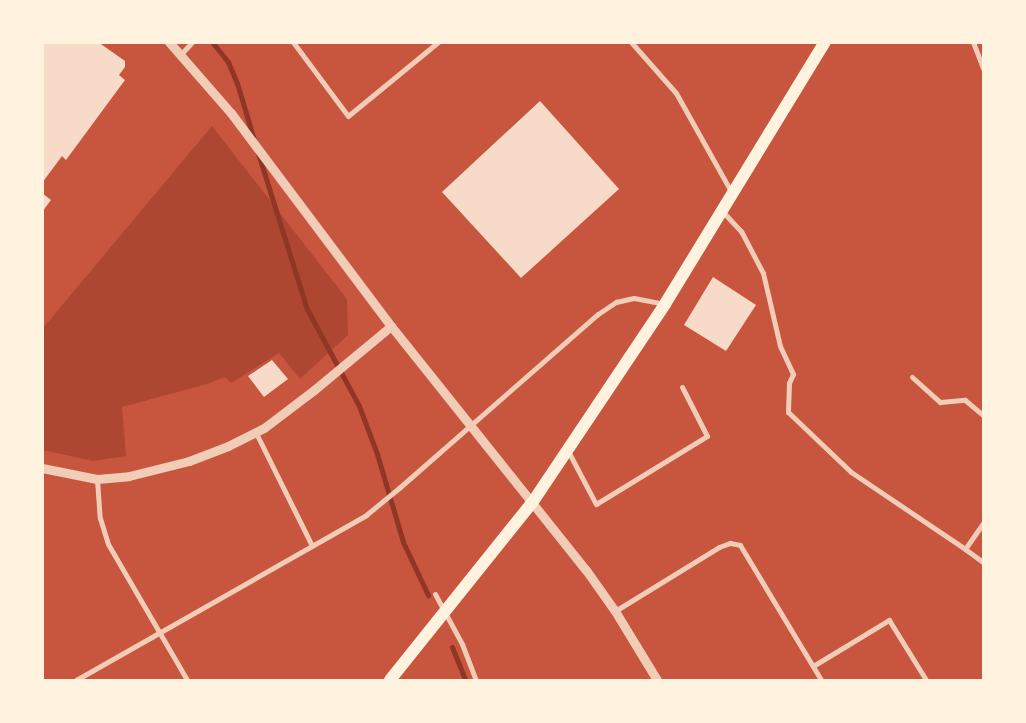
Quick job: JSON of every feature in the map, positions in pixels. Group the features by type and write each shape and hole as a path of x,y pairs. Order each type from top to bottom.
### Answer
{"main road":[{"path":"390,680 532,503 665,304 723,212 825,42"}],"street":[{"path":"169,42 231,113 391,326 615,611 657,680"},
{"path":"181,54 192,42"},
{"path":"302,42 295,45 348,116 438,42"},
{"path":"631,42 676,93 733,195"},
{"path":"973,42 984,71"},
{"path":"723,212 741,231 763,273 780,346 793,374 789,383 788,412 850,472 984,563"},
{"path":"76,680 366,515 598,314 616,302 634,298 665,304"},
{"path":"42,468 97,479 130,476 189,461 256,433 314,390 391,326"},
{"path":"912,377 940,402 965,400 984,416"},
{"path":"568,450 596,504 707,436 682,387"},
{"path":"256,433 312,546"},
{"path":"97,479 100,518 108,544 187,680"},
{"path":"965,549 984,522"},
{"path":"615,611 719,547 730,543 740,545 821,680"},
{"path":"435,594 462,644 476,680"},
{"path":"813,666 889,620 926,680"}],"shaded area":[{"path":"212,126 347,299 348,335 300,379 279,353 231,383 225,377 207,384 122,407 126,456 93,461 43,450 43,328"}],"building":[{"path":"42,42 98,42 125,61 125,67 119,75 125,80 66,160 62,156 42,183"},
{"path":"540,101 619,189 521,278 442,192"},
{"path":"42,193 51,200 42,212"},
{"path":"713,277 756,305 726,351 684,325"},
{"path":"272,360 288,379 264,397 248,376"}],"waterway":[{"path":"212,42 228,62 237,83 254,140"},
{"path":"258,153 307,309 359,406 377,454 403,542 428,595"},
{"path":"452,647 465,680"}]}
